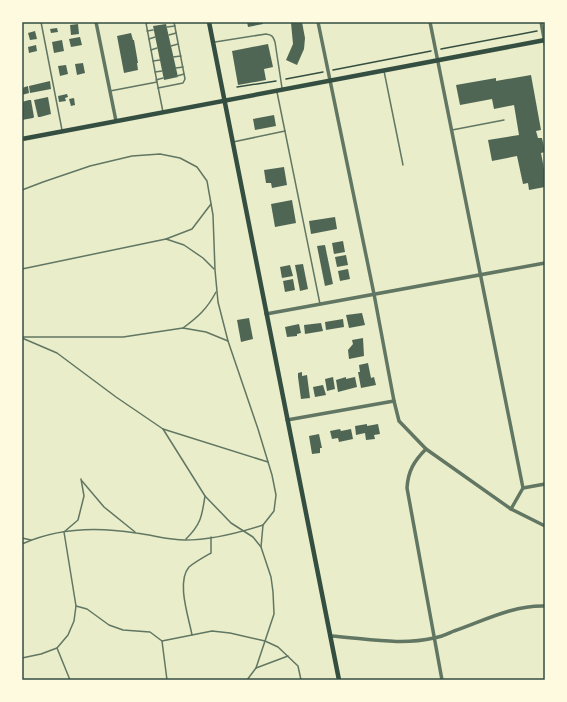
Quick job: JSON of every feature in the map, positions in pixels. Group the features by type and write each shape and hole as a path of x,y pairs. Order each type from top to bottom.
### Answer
{"main road":[{"path":"209,22 339,680"},
{"path":"22,139 545,41"}],"street":[{"path":"96,22 116,121"},
{"path":"318,22 374,294 394,401 400,421 426,449 512,509 545,526"},
{"path":"430,22 523,488 512,509"},
{"path":"541,22 545,41"},
{"path":"266,314 545,263"},
{"path":"287,420 394,401"},
{"path":"426,449 411,468 406,488 442,680"},
{"path":"523,488 545,484"},
{"path":"330,636 410,642 435,638 531,605 545,606"}],"lane":[{"path":"41,22 62,132"},
{"path":"152,22 146,23 147,31 164,113"},
{"path":"158,88 183,84 185,79 174,22"},
{"path":"167,27 175,26"},
{"path":"147,31 154,30"},
{"path":"169,35 176,33"},
{"path":"213,42 266,34 273,36 283,90"},
{"path":"149,39 155,37"},
{"path":"171,46 178,44"},
{"path":"151,50 157,48"},
{"path":"173,57 180,56"},
{"path":"153,61 160,60"},
{"path":"176,68 183,67"},
{"path":"155,72 162,71"},
{"path":"384,71 403,165"},
{"path":"177,76 184,74"},
{"path":"110,91 157,81 163,78"},
{"path":"277,91 320,304"},
{"path":"452,130 504,120"},
{"path":"233,142 285,131"},
{"path":"22,190 90,166 132,156 160,154 180,158 197,167 207,180 213,215 218,302 228,341 268,462 276,495 274,511 263,525 261,547 273,592 274,614 256,668 247,680"},
{"path":"22,268 166,239 192,229 211,204"},
{"path":"166,239 184,245 203,258 215,270"},
{"path":"183,328 210,304 217,290"},
{"path":"22,338 123,336 183,328 206,332 228,341"},
{"path":"22,338 57,353 116,397 164,428 268,462"},
{"path":"164,428 205,496 232,523 253,538 261,547"},
{"path":"64,532 78,520 84,496 81,479 104,507 136,533"},
{"path":"186,540 195,530 202,516 205,496"},
{"path":"22,544 44,536 64,532 99,529 186,540 243,531 263,525"},
{"path":"22,658 41,654 57,648 68,635 74,621 76,606 64,532"},
{"path":"192,635 183,589 184,578 189,567 211,553 211,537"},
{"path":"22,538 31,540"},
{"path":"76,606 87,609 109,625 123,630 150,632 162,642 167,680"},
{"path":"162,642 212,631 230,633 265,641 278,647 298,666 301,680"},
{"path":"57,648 70,680"},
{"path":"256,668 288,656"}],"path":[{"path":"237,87 281,80 542,30"}],"building":[{"path":"247,22 263,22 263,24 248,27"},
{"path":"302,22 305,38 304,49 297,65 286,60 293,44 291,23"},
{"path":"78,24 79,34 71,35 70,25"},
{"path":"166,24 178,77 164,80 153,26"},
{"path":"57,28 58,32 51,33 50,29"},
{"path":"35,31 37,39 30,40 28,33"},
{"path":"131,33 134,40 138,70 124,73 117,36"},
{"path":"80,37 82,45 71,47 69,39"},
{"path":"62,40 64,51 54,53 52,42"},
{"path":"268,44 273,67 264,69 266,80 238,85 232,51"},
{"path":"36,45 37,51 29,53 28,47"},
{"path":"83,63 85,73 77,75 75,64"},
{"path":"66,65 68,74 60,76 58,66"},
{"path":"531,75 541,130 536,131 538,138 542,138 545,152 541,153 545,174 545,187 529,190 528,183 523,184 517,156 492,161 488,140 519,135 514,105 494,109 492,99 460,105 456,85 496,78 496,81"},
{"path":"50,81 51,89 30,93 29,86"},
{"path":"28,86 29,93 22,95 22,88"},
{"path":"67,94 68,97 65,98 66,101 59,102 58,96"},
{"path":"48,97 51,114 38,117 34,100"},
{"path":"74,98 75,105 71,106 69,99"},
{"path":"31,100 34,117 22,120 22,102"},
{"path":"274,115 276,126 255,130 253,119"},
{"path":"284,167 287,185 272,188 271,183 266,183 264,170"},
{"path":"292,200 296,223 275,227 271,204"},
{"path":"335,217 337,229 311,234 309,221"},
{"path":"343,241 345,252 334,254 332,243"},
{"path":"325,245 333,284 325,286 317,246"},
{"path":"346,255 348,265 337,267 335,257"},
{"path":"303,264 308,289 300,291 295,265"},
{"path":"290,265 293,276 282,278 280,267"},
{"path":"348,269 350,279 340,281 338,271"},
{"path":"293,279 295,290 285,292 283,281"},
{"path":"362,313 365,325 349,328 346,315"},
{"path":"249,318 253,339 241,342 237,320"},
{"path":"343,319 344,327 326,330 325,322"},
{"path":"321,323 323,331 305,334 304,325"},
{"path":"299,324 301,333 297,334 297,336 287,337 285,327"},
{"path":"363,338 364,356 349,359 348,350 353,344 352,340"},
{"path":"368,363 371,378 374,377 376,385 361,388 358,372 360,372 359,365"},
{"path":"302,372 302,376 307,375 310,398 301,399 298,373"},
{"path":"333,377 335,389 327,391 325,379"},
{"path":"346,377 346,379 355,377 357,387 338,392 336,380"},
{"path":"323,385 326,395 315,397 313,387"},
{"path":"367,424 367,426 378,424 380,434 374,435 375,439 366,440 365,433 356,435 355,426"},
{"path":"340,429 341,431 351,429 353,439 339,442 338,438 332,439 330,431"},
{"path":"319,434 322,448 320,448 320,453 312,454 309,436"}]}
